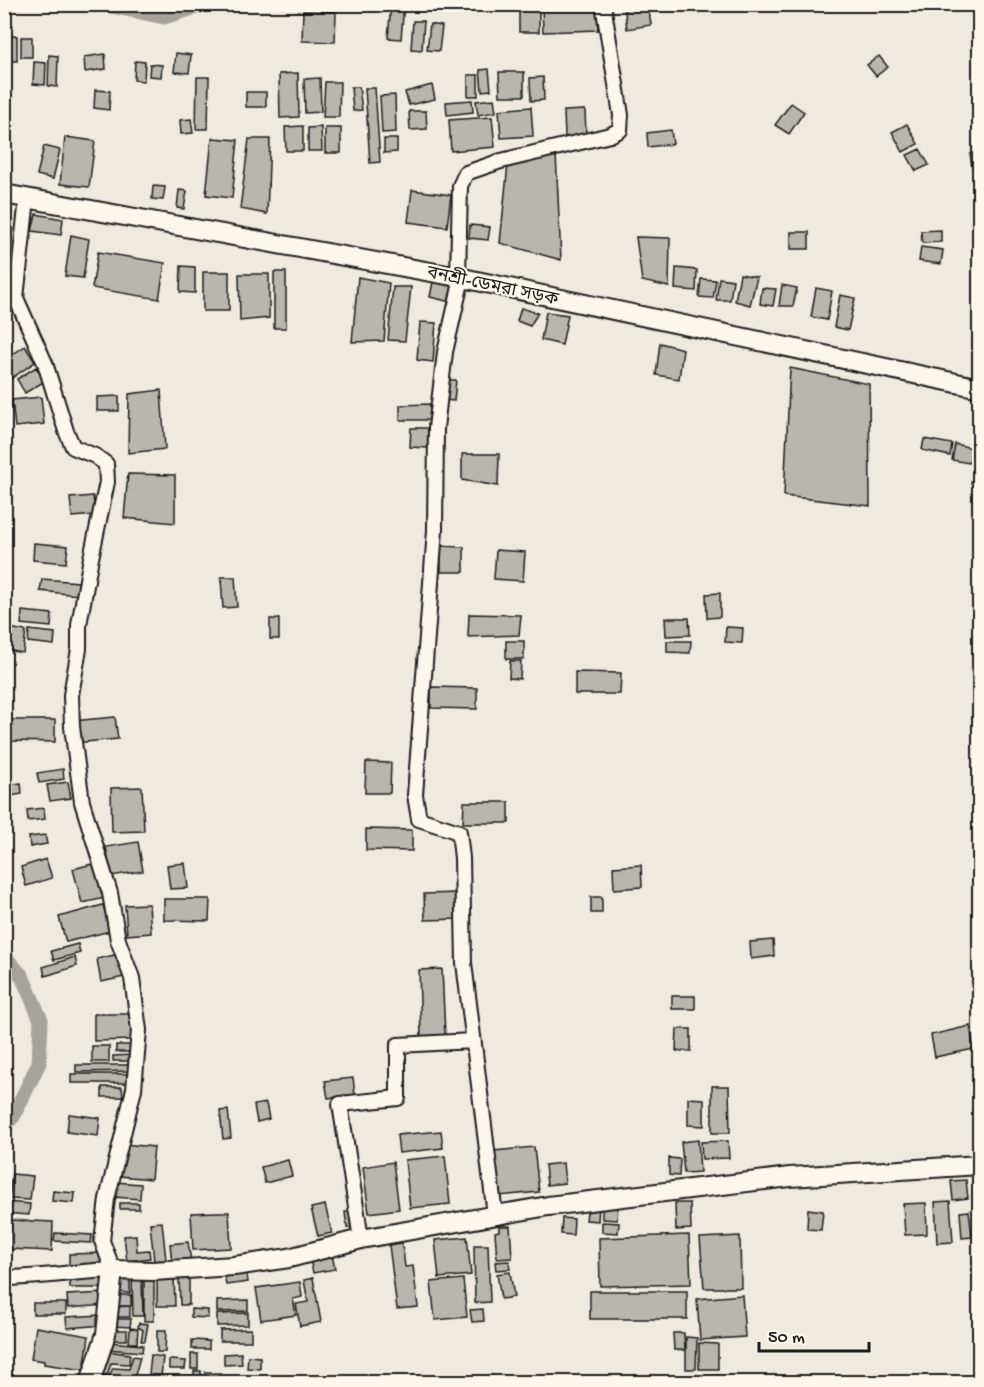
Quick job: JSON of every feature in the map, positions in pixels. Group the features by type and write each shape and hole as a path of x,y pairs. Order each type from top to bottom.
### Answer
{"main road":[{"name":"বনশ্রী-ডেমরা সড়ক","path":"4,194 460,277 980,388"},
{"path":"90,1383 106,1334 113,1270 153,1271 234,1266 289,1258 361,1239 548,1206 790,1178 980,1165"}],"street":[{"path":"495,1215 464,963 462,858 459,832 419,819 415,795 435,530 436,428 445,352 460,277 460,186 466,173 501,160 610,135 620,130 621,115 603,4"},
{"path":"4,1278 37,1278 113,1270 102,1241 107,1200 134,1089 139,1030 132,978 118,940 110,893 82,802 72,727 71,696 79,649 79,625 107,482 106,464 95,456 74,447 66,431 45,363 16,298 27,199"},
{"path":"361,1239 340,1104 398,1098 398,1045 472,1041"}],"building":[{"path":"391,4 404,4 401,39 388,38"},
{"path":"519,4 539,4 539,32 519,32"},
{"path":"542,4 597,4 598,30 543,32"},
{"path":"624,4 648,4 651,25 627,29"},
{"path":"303,11 336,12 335,42 302,41"},
{"path":"413,21 424,21 422,50 411,49"},
{"path":"430,24 442,26 439,51 427,50"},
{"path":"7,36 17,36 17,61 6,61"},
{"path":"21,37 32,37 32,57 21,57"},
{"path":"176,53 191,55 189,73 174,72"},
{"path":"105,54 106,69 85,72 84,57"},
{"path":"49,55 58,56 57,87 48,86"},
{"path":"879,56 888,67 876,76 867,65"},
{"path":"135,61 145,62 144,81 134,80"},
{"path":"34,62 46,63 45,85 33,84"},
{"path":"150,64 162,65 161,77 149,76"},
{"path":"489,69 491,90 482,91 480,70"},
{"path":"499,72 524,72 524,96 500,96"},
{"path":"298,73 299,117 280,118 279,74"},
{"path":"468,75 478,75 478,96 468,96"},
{"path":"197,77 209,77 208,129 196,129"},
{"path":"543,77 544,100 531,101 530,78"},
{"path":"320,78 321,112 305,113 304,79"},
{"path":"325,82 340,82 339,117 323,117"},
{"path":"432,85 435,99 409,105 405,92"},
{"path":"351,87 359,87 362,110 353,111"},
{"path":"365,88 375,88 380,162 370,163"},
{"path":"95,90 110,91 109,110 94,108"},
{"path":"246,92 266,92 266,107 246,107"},
{"path":"395,95 396,132 382,133 380,96"},
{"path":"494,99 496,112 478,115 476,101"},
{"path":"472,100 473,112 447,115 446,102"},
{"path":"791,103 804,112 789,134 775,125"},
{"path":"531,107 533,136 501,138 499,110"},
{"path":"585,110 586,136 565,137 564,111"},
{"path":"409,111 426,111 427,129 410,130"},
{"path":"492,117 495,147 451,151 449,120"},
{"path":"191,119 193,133 181,134 180,120"},
{"path":"907,124 918,144 903,152 892,132"},
{"path":"303,126 303,151 286,151 285,127"},
{"path":"321,127 322,151 308,151 308,128"},
{"path":"325,128 341,128 341,153 325,153"},
{"path":"671,130 673,144 648,147 647,133"},
{"path":"65,137 95,141 89,187 60,184"},
{"path":"212,138 238,140 232,198 206,195"},
{"path":"249,139 270,139 267,214 240,209"},
{"path":"384,139 397,139 397,152 384,153"},
{"path":"44,146 60,150 53,179 37,175"},
{"path":"920,149 929,165 916,171 907,155"},
{"path":"980,153 980,177 974,178 970,154"},
{"path":"556,154 561,260 500,243 508,164"},
{"path":"153,186 165,187 163,200 152,199"},
{"path":"179,190 187,191 184,209 177,208"},
{"path":"412,190 451,195 447,227 408,222"},
{"path":"36,214 63,219 61,235 32,231"},
{"path":"470,225 490,227 488,240 469,238"},
{"path":"941,230 941,242 922,243 921,231"},
{"path":"791,232 809,232 809,249 791,249"},
{"path":"71,235 89,239 83,278 65,276"},
{"path":"636,237 670,238 669,287 642,281"},
{"path":"921,247 943,250 941,264 919,261"},
{"path":"98,252 165,263 159,299 92,288"},
{"path":"181,266 195,267 195,293 180,292"},
{"path":"676,268 697,270 696,291 675,289"},
{"path":"203,272 229,272 229,311 203,311"},
{"path":"274,272 286,272 286,328 274,328"},
{"path":"239,274 269,274 269,318 240,321"},
{"path":"740,274 757,277 750,305 735,301"},
{"path":"358,277 389,283 384,341 352,342"},
{"path":"434,277 455,281 451,302 430,297"},
{"path":"719,278 733,280 730,300 716,300"},
{"path":"701,279 716,280 713,298 699,297"},
{"path":"782,285 797,288 793,306 779,306"},
{"path":"393,287 411,287 405,341 388,340"},
{"path":"762,288 776,289 773,306 760,304"},
{"path":"816,288 832,291 827,320 811,317"},
{"path":"840,295 855,298 848,330 834,327"},
{"path":"521,308 538,313 530,326 517,321"},
{"path":"546,312 568,315 562,345 541,340"},
{"path":"420,322 436,323 433,362 417,360"},
{"path":"660,343 683,349 679,379 656,375"},
{"path":"25,346 35,362 9,380 4,373 4,360"},
{"path":"36,367 45,381 25,393 17,379"},
{"path":"790,368 869,384 870,506 784,496"},
{"path":"447,380 456,380 454,401 445,400"},
{"path":"161,390 165,449 128,453 129,394"},
{"path":"119,396 119,411 97,411 97,397"},
{"path":"41,397 44,424 15,427 12,400"},
{"path":"430,404 430,420 400,420 400,405"},
{"path":"411,428 430,428 429,448 410,447"},
{"path":"924,439 952,444 950,456 922,450"},
{"path":"955,444 972,448 969,463 952,460"},
{"path":"462,454 499,454 498,486 462,480"},
{"path":"976,459 980,460 980,486 971,483"},
{"path":"128,474 175,475 175,523 124,518"},
{"path":"93,496 95,515 72,517 70,498"},
{"path":"34,543 68,546 66,563 33,560"},
{"path":"441,546 464,547 464,572 441,572"},
{"path":"496,550 525,552 523,581 494,579"},
{"path":"221,577 235,577 237,607 223,608"},
{"path":"42,579 79,582 78,595 40,591"},
{"path":"720,593 720,617 707,618 706,594"},
{"path":"22,611 52,614 51,627 21,624"},
{"path":"469,614 521,615 519,635 468,637"},
{"path":"665,618 689,618 690,635 666,636"},
{"path":"270,619 279,619 279,639 270,639"},
{"path":"726,627 743,628 742,643 725,642"},
{"path":"9,628 26,631 23,653 5,650"},
{"path":"29,630 55,633 54,645 28,642"},
{"path":"506,641 524,641 524,659 506,659"},
{"path":"667,641 691,641 690,653 667,652"},
{"path":"510,661 521,661 520,679 509,678"},
{"path":"575,672 621,673 620,694 575,694"},
{"path":"431,687 477,688 477,709 431,708"},
{"path":"115,717 118,739 74,743 72,721"},
{"path":"10,720 55,720 55,742 9,741"},
{"path":"366,762 391,763 390,793 365,793"},
{"path":"63,769 64,779 39,783 37,773"},
{"path":"68,782 71,798 50,801 47,785"},
{"path":"21,783 22,794 5,797 4,785"},
{"path":"142,787 144,831 112,832 111,788"},
{"path":"464,802 509,802 509,823 463,823"},
{"path":"44,808 45,819 28,821 27,810"},
{"path":"366,829 412,830 412,851 366,850"},
{"path":"45,835 47,844 30,847 29,837"},
{"path":"138,842 143,871 111,876 106,847"},
{"path":"46,859 52,878 26,886 21,867"},
{"path":"96,863 105,898 82,903 73,869"},
{"path":"185,863 188,888 170,889 167,865"},
{"path":"641,865 642,887 614,889 613,867"},
{"path":"458,893 459,919 425,920 424,894"},
{"path":"591,897 602,897 602,913 591,913"},
{"path":"164,899 210,899 209,921 164,920"},
{"path":"149,904 151,933 127,935 125,905"},
{"path":"103,905 110,931 66,942 59,917"},
{"path":"773,940 774,956 751,959 750,942"},
{"path":"78,944 80,953 54,960 51,951"},
{"path":"119,954 124,977 101,982 97,959"},
{"path":"75,957 77,966 45,976 43,967"},
{"path":"442,969 445,1035 421,1036 419,970"},
{"path":"672,996 695,996 695,1009 672,1009"},
{"path":"94,1014 132,1014 133,1040 94,1041"},
{"path":"970,1026 974,1049 935,1057 931,1035"},
{"path":"677,1029 691,1029 691,1051 676,1051"},
{"path":"116,1045 134,1045 134,1052 116,1052"},
{"path":"92,1046 109,1046 109,1062 92,1062"},
{"path":"134,1055 134,1061 113,1061 113,1056"},
{"path":"76,1065 134,1065 134,1071 76,1072"},
{"path":"71,1074 131,1074 131,1083 71,1083"},
{"path":"353,1078 355,1095 328,1098 325,1081"},
{"path":"712,1086 729,1086 730,1133 712,1133"},
{"path":"102,1087 122,1087 123,1097 102,1097"},
{"path":"688,1098 704,1099 704,1126 688,1125"},
{"path":"266,1103 269,1119 257,1122 254,1105"},
{"path":"228,1110 231,1138 223,1139 220,1111"},
{"path":"69,1114 100,1118 98,1136 67,1132"},
{"path":"441,1131 443,1148 399,1153 397,1135"},
{"path":"698,1140 700,1172 684,1173 681,1142"},
{"path":"728,1141 729,1158 702,1159 701,1142"},
{"path":"123,1144 154,1147 151,1179 120,1176"},
{"path":"534,1147 539,1192 498,1196 494,1151"},
{"path":"445,1156 450,1204 410,1208 405,1160"},
{"path":"669,1158 680,1159 679,1176 669,1175"},
{"path":"288,1160 292,1176 265,1183 261,1167"},
{"path":"393,1162 399,1209 369,1213 363,1167"},
{"path":"563,1163 565,1183 547,1185 545,1165"},
{"path":"12,1174 33,1176 30,1200 9,1199"},
{"path":"966,1180 968,1198 953,1200 951,1181"},
{"path":"115,1182 141,1184 140,1199 114,1197"},
{"path":"53,1191 75,1193 74,1203 52,1201"},
{"path":"950,1201 953,1242 937,1243 935,1202"},
{"path":"4,1202 30,1204 29,1215 4,1213"},
{"path":"120,1203 139,1203 139,1209 120,1209"},
{"path":"675,1203 690,1203 691,1229 676,1230"},
{"path":"926,1203 927,1234 905,1235 903,1204"},
{"path":"588,1204 599,1205 598,1221 586,1220"},
{"path":"325,1205 332,1233 318,1236 311,1208"},
{"path":"602,1205 618,1205 617,1220 602,1219"},
{"path":"808,1209 823,1211 821,1230 807,1229"},
{"path":"969,1211 972,1237 962,1238 960,1212"},
{"path":"229,1212 231,1248 193,1250 191,1213"},
{"path":"345,1212 351,1212 353,1228 347,1228"},
{"path":"562,1218 574,1219 573,1235 561,1234"},
{"path":"10,1220 53,1222 52,1251 9,1249"},
{"path":"162,1222 166,1260 154,1261 150,1223"},
{"path":"602,1222 619,1223 618,1233 602,1232"},
{"path":"499,1226 510,1226 512,1258 497,1259 495,1232 499,1231"},
{"path":"55,1233 92,1235 91,1243 54,1241"},
{"path":"136,1235 137,1251 149,1250 150,1258 127,1261 124,1236"},
{"path":"689,1235 691,1284 600,1286 599,1238"},
{"path":"740,1236 741,1288 704,1288 700,1238"},
{"path":"467,1237 471,1275 439,1278 435,1240"},
{"path":"188,1242 191,1261 172,1263 170,1244"},
{"path":"402,1243 405,1267 413,1266 418,1307 397,1309 389,1245"},
{"path":"474,1245 488,1245 490,1302 475,1303"},
{"path":"105,1253 105,1266 69,1266 69,1254"},
{"path":"332,1255 335,1269 313,1273 310,1259"},
{"path":"509,1261 510,1269 496,1270 495,1262"},
{"path":"246,1268 248,1282 226,1285 224,1270"},
{"path":"116,1271 130,1272 130,1293 115,1292"},
{"path":"510,1272 514,1297 501,1299 497,1274"},
{"path":"69,1274 105,1274 105,1288 70,1288"},
{"path":"174,1274 175,1306 157,1306 157,1275"},
{"path":"132,1277 142,1277 143,1316 133,1316"},
{"path":"144,1277 154,1277 154,1321 144,1321"},
{"path":"179,1277 189,1277 189,1305 180,1305"},
{"path":"313,1278 321,1322 300,1326 296,1304 308,1302 304,1280"},
{"path":"463,1279 467,1317 435,1320 431,1282"},
{"path":"300,1282 302,1297 293,1299 296,1315 261,1320 256,1288"},
{"path":"590,1291 687,1291 687,1319 590,1319"},
{"path":"105,1293 106,1305 68,1308 67,1295"},
{"path":"115,1295 131,1295 131,1306 115,1306"},
{"path":"742,1295 745,1337 700,1340 697,1299"},
{"path":"248,1300 248,1311 217,1312 217,1301"},
{"path":"33,1303 66,1303 66,1314 33,1314"},
{"path":"130,1306 130,1317 114,1317 114,1307"},
{"path":"191,1309 208,1310 208,1318 191,1317"},
{"path":"483,1309 484,1321 472,1322 470,1310"},
{"path":"248,1313 248,1325 217,1326 217,1314"},
{"path":"102,1315 103,1325 67,1328 66,1317"},
{"path":"114,1319 131,1319 130,1327 113,1326"},
{"path":"139,1323 148,1324 145,1341 141,1341 143,1330 138,1327"},
{"path":"36,1327 89,1336 84,1370 44,1364 44,1361 31,1359"},
{"path":"130,1328 138,1329 137,1343 129,1343"},
{"path":"251,1329 251,1341 220,1341 220,1330"},
{"path":"110,1330 127,1330 127,1340 110,1340"},
{"path":"157,1330 166,1330 165,1352 157,1352"},
{"path":"673,1333 684,1333 685,1350 674,1350"},
{"path":"686,1337 697,1338 696,1369 686,1369"},
{"path":"192,1340 209,1341 209,1349 192,1349"},
{"path":"108,1342 143,1345 142,1352 107,1349"},
{"path":"699,1343 718,1344 718,1369 699,1369"},
{"path":"105,1351 130,1354 129,1364 111,1363 107,1376 98,1374"},
{"path":"241,1353 242,1364 224,1365 224,1354"},
{"path":"191,1354 198,1354 198,1369 191,1369"},
{"path":"151,1355 163,1357 161,1377 149,1375"},
{"path":"133,1356 140,1357 134,1379 109,1377 113,1368 129,1369"},
{"path":"248,1356 260,1357 260,1369 247,1368"},
{"path":"169,1360 186,1361 185,1369 169,1369"},
{"path":"194,1371 201,1371 201,1382 194,1382"},
{"path":"205,1372 211,1372 211,1382 205,1382"},
{"path":"213,1373 220,1373 220,1382 213,1382"},
{"path":"179,1376 192,1376 192,1382 178,1382"}],"waterway":[{"path":"102,4 164,17 205,4"},
{"path":"4,956 22,976 41,1020 39,1063 13,1117 4,1125"}]}
